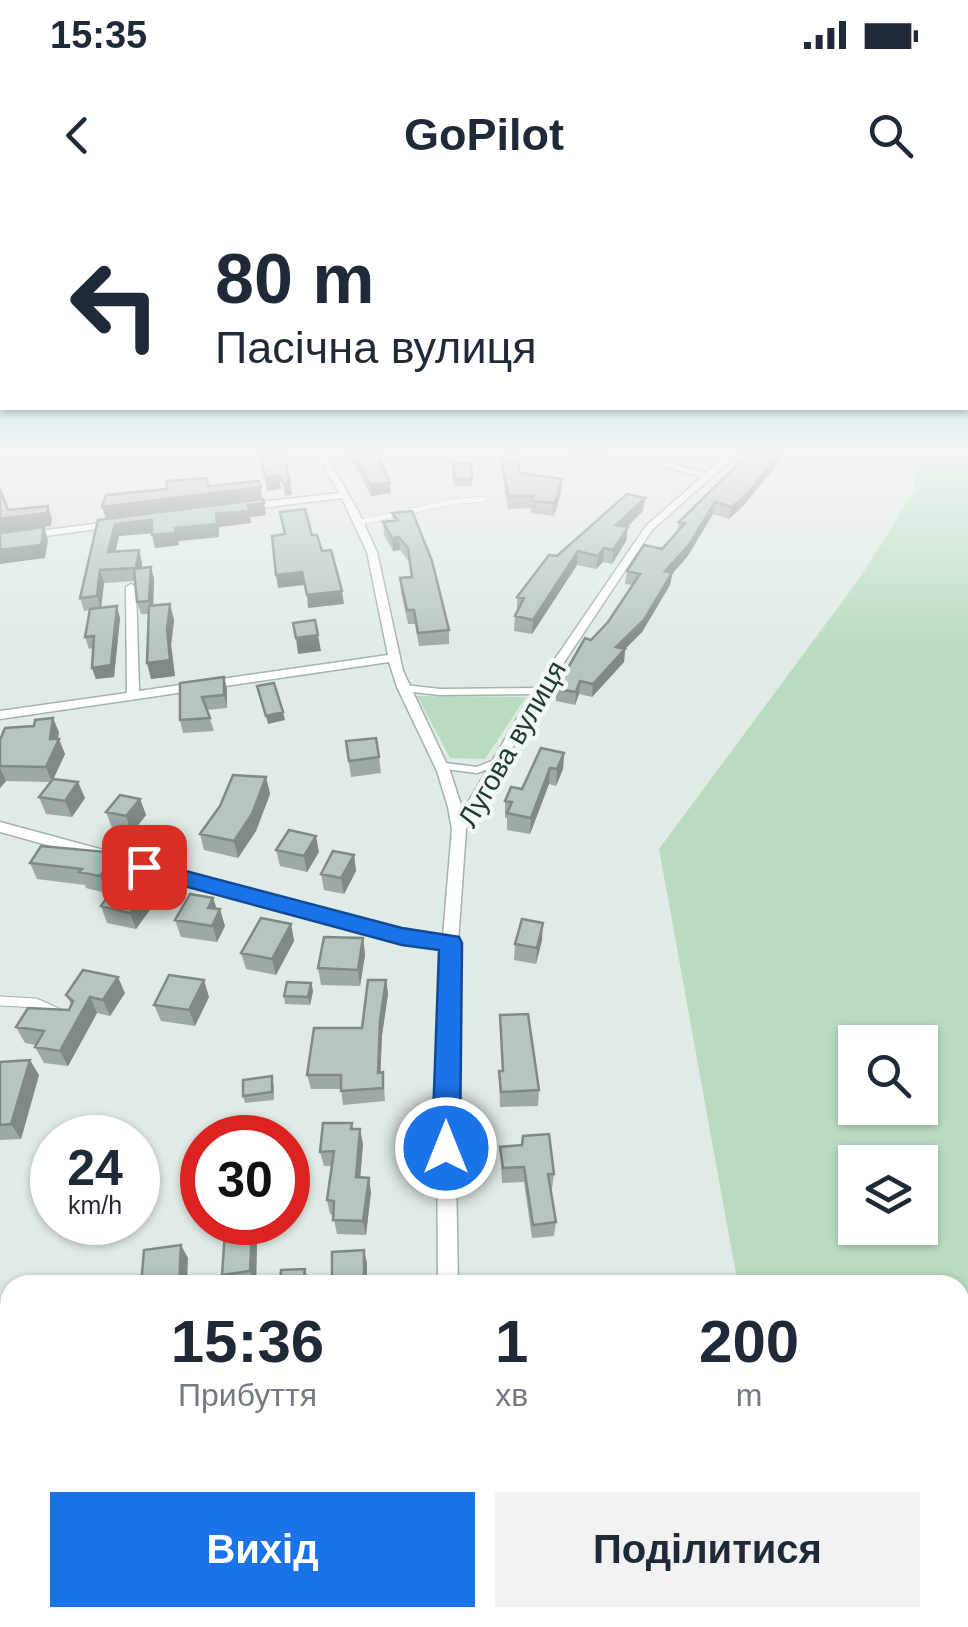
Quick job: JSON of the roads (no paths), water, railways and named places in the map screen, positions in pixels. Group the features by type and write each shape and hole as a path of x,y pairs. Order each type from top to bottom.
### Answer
{"street":[{"path":"355,517 372,552 394,658 404,688 445,766 459,830"},
{"name":"Лугова вулиця","path":"448,1275 450,943 459,830 539,691 649,528 662,517"},
{"path":"0,539 135,521"},
{"path":"131,587 133,696"},
{"path":"0,715 394,658"},
{"path":"0,827 288,907 402,936 450,943"}],"lane":[{"path":"358,523 386,517"},
{"path":"404,688 440,692 539,691"},
{"path":"445,766 477,770 500,762"},
{"path":"0,1001 36,1004 73,1020"}]}
